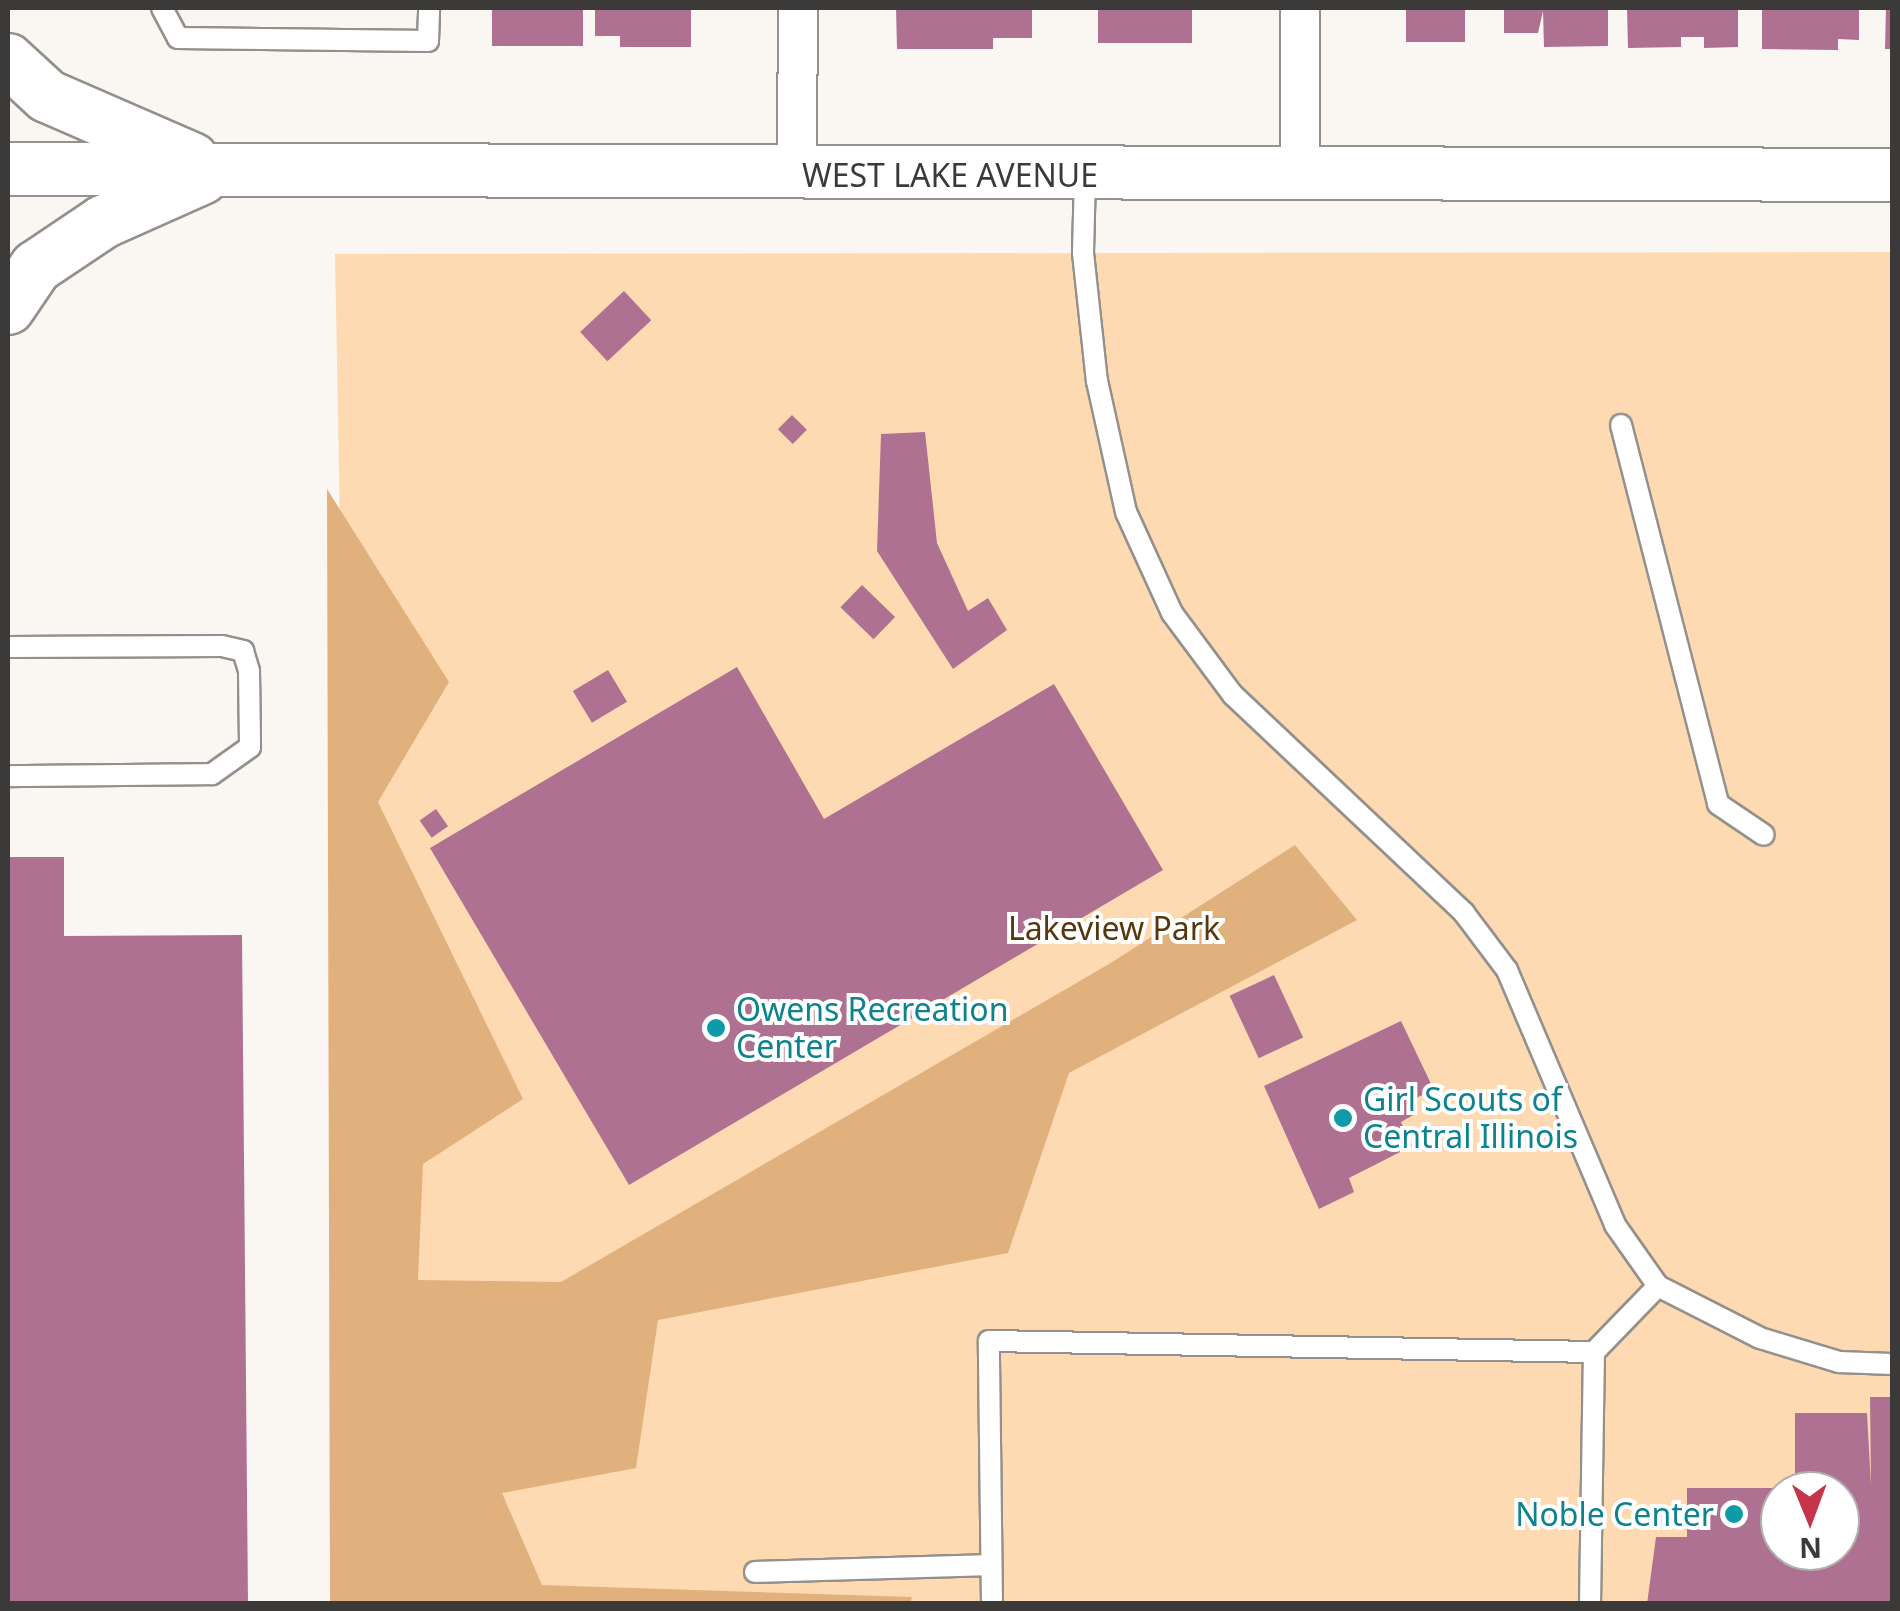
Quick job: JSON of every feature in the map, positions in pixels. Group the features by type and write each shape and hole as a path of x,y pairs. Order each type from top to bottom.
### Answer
{"main road":[{"path":"8,60 47,96 222,170"},
{"name":"WEST LAKE AVENUE","path":"8,169 1084,176 1892,176"},
{"path":"8,308 36,267 103,222 222,170"}],"street":[{"path":"796,174 798,8"},
{"path":"1300,8 1300,176"}],"lane":[{"path":"162,8 178,38 428,42 429,8"},
{"path":"1084,176 1084,253 1097,381 1126,512 1172,613 1233,695 1398,848 1508,970 1615,1225 1658,1286 1760,1338 1838,1362 1892,1364"},
{"path":"1621,425 1718,804 1764,835"},
{"path":"8,647 222,646 243,652 250,670 250,748 212,774 8,776"},
{"path":"1590,1604 1594,1352 1658,1286"},
{"path":"992,1604 989,1341 1594,1352"},
{"path":"755,1572 991,1566"}],"green space":[{"name":"Lakeview Park","path":"1892,252 1892,1603 360,1603 335,254"}],"shaded area":[{"path":"327,489 449,682 378,802 523,1099 423,1164 418,1280 561,1282 1109,964 1295,845 1357,920 1069,1073 1008,1253 658,1320 636,1468 502,1493 542,1585 912,1597 910,1603 330,1603"}],"building":[{"path":"492,8 583,8 583,46 492,46"},
{"path":"595,8 691,8 691,47 620,47 620,36 595,36"},
{"path":"896,8 1032,8 1032,38 993,38 993,49 897,49"},
{"path":"1098,8 1192,8 1192,43 1098,43"},
{"path":"1406,8 1465,8 1465,42 1406,42"},
{"path":"1504,8 1608,8 1608,46 1544,47 1543,11 1538,33 1504,33"},
{"path":"1627,8 1738,8 1738,47 1704,48 1704,37 1681,37 1681,47 1628,48"},
{"path":"1762,8 1859,8 1859,40 1838,39 1838,50 1762,49"},
{"path":"1886,8 1892,8 1892,49 1885,49"},
{"path":"624,291 651,320 607,361 580,332"},
{"path":"792,415 807,430 793,444 778,429"},
{"path":"925,432 937,543 968,611 988,598 1007,630 953,669 877,551 881,434"},
{"path":"862,585 895,617 874,639 840,607"},
{"name":"Owens Recreation Center","path":"737,667 824,819 1054,684 1163,870 629,1185 430,848"},
{"path":"608,670 627,702 592,723 573,691"},
{"path":"436,809 448,826 432,838 420,820"},
{"path":"8,857 64,857 64,936 242,935 248,1604 8,1604"},
{"path":"1274,975 1303,1038 1259,1058 1230,996"},
{"name":"Girl Scouts of Central Illinois","path":"1401,1021 1434,1090 1409,1101 1415,1114 1401,1122 1412,1146 1349,1178 1354,1192 1319,1209 1264,1086"},
{"name":"Noble Center","path":"1870,1397 1892,1397 1892,1604 1647,1604 1656,1537 1687,1537 1687,1488 1760,1488 1760,1571 1860,1571 1860,1471 1795,1471 1795,1413 1867,1413 1871,1486"}],"place":[{"name":"Owens Recreation Center","path":"716,1028"},
{"name":"Girl Scouts of Central Illinois","path":"1343,1118"},
{"name":"Noble Center","path":"1734,1514"}]}
